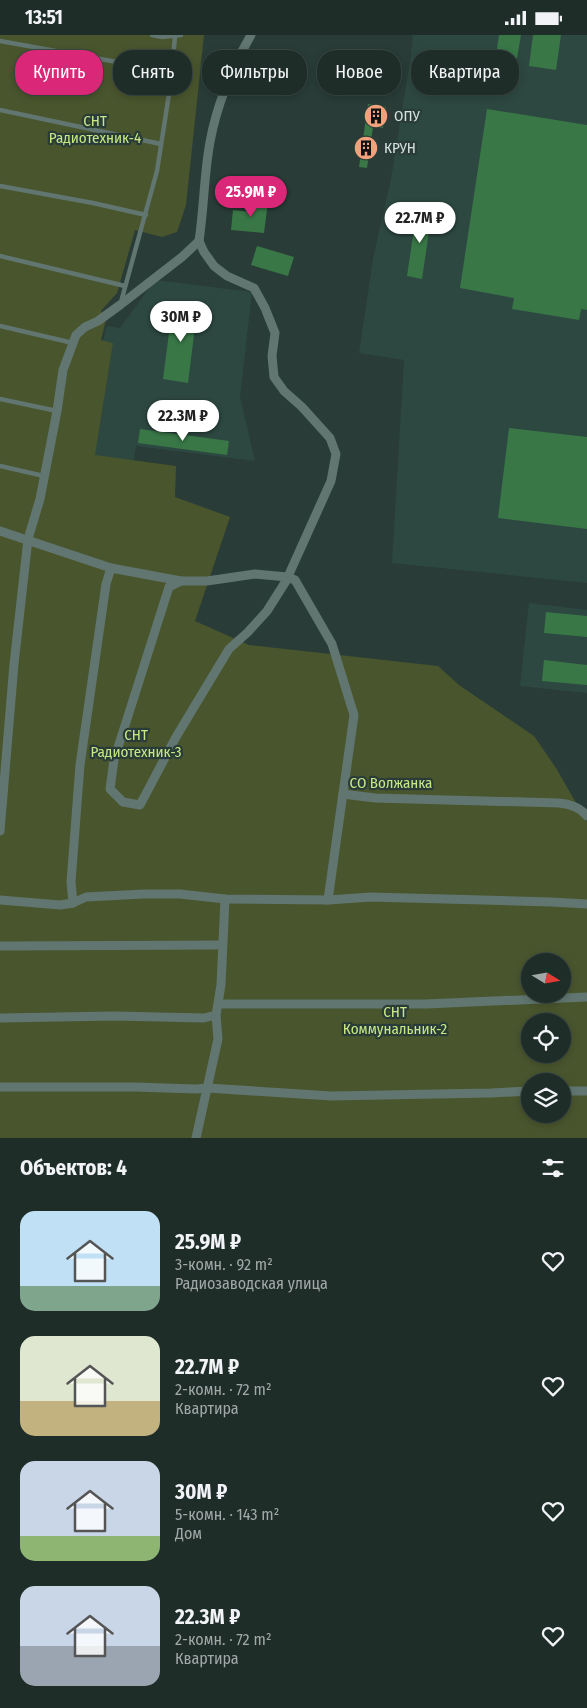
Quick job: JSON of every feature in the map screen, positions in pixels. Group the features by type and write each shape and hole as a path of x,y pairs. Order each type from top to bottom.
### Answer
{"street":[{"path":"180,581 169,587 114,759 110,789 123,802 140,805 176,737 228,649 248,632 267,611 287,577 331,481 336,454 330,438 302,407 284,391 274,377 272,356 275,333 265,308 254,288 227,276 214,266 198,241 210,142 225,88 238,57 251,35"},
{"path":"0,831 14,664 28,539 44,476 63,370 76,335 85,327 98,321 120,305 182,257 198,241"},
{"path":"0,531 111,568 180,581 207,581 255,574 287,577 295,580 332,644 354,715 328,900"},
{"path":"73,903 71,882 80,765 106,584 111,568"},
{"path":"344,794 375,798 570,804 583,811 587,817"},
{"path":"0,900 60,905 73,903 86,897 180,894 225,899 328,900 371,897 587,904"},
{"path":"196,1138 218,1039 216,1015 219,1004 225,899"},
{"path":"0,946 222,945"},
{"path":"219,1004 426,1004 587,997"},
{"path":"0,1018 115,1016 204,1018 216,1015"},
{"path":"0,1087 208,1088 331,1095 521,1091"},
{"path":"571,1091 587,1091"}],"lane":[{"path":"152,35 162,37 181,35"},
{"path":"174,50 175,35"},
{"path":"0,41 113,61"},
{"path":"120,305 157,171 168,95"},
{"path":"0,110 161,144"},
{"path":"0,186 94,203 146,215"},
{"path":"0,255 125,286"},
{"path":"0,326 73,343"},
{"path":"0,399 57,411"},
{"path":"0,466 44,476"}],"shaded area":[{"path":"412,35 587,35 587,583 392,563 404,360 359,353 373,259 391,179 411,55 411,95 519,95 519,50 412,50"},
{"path":"155,280 252,292 240,397 255,461 136,446 129,488 90,482 113,343 103,341 107,326 120,328"},
{"path":"529,603 587,610 587,693 520,686"}],"green space":[{"path":"0,35 204,35 186,205 177,232 162,237 135,230 117,293 101,311 106,320 101,340 113,343 95,455 176,466 175,497 230,517 195,621 249,645 438,666 459,685 534,736 556,768 587,822 587,1138 0,1138"}],"building":[{"path":"499,35 521,35 518,50 497,50"},
{"path":"533,35 561,35 556,70 529,66"},
{"path":"368,104 386,107 383,128 373,127 367,168 359,167"},
{"path":"487,109 587,125 587,310 581,309 579,320 512,309 514,298 460,288"},
{"path":"252,200 268,202 264,233 231,230 233,210 251,212"},
{"path":"417,209 432,211 422,279 407,276"},
{"path":"257,246 294,257 288,276 251,265"},
{"path":"167,307 204,312 202,328 195,327 188,383 163,379 170,325 165,324"},
{"path":"509,428 587,437 587,529 498,518"},
{"path":"140,429 229,441 227,455 138,443"},
{"path":"546,612 587,616 587,637 544,633"},
{"path":"544,660 587,665 587,685 542,681"}],"place":[{"name":"ОПУ","path":"376,116"},
{"name":"КРУН","path":"366,148"}],"park label":[{"name":"СНТ Радиотехник-4","path":"95,130"},
{"name":"СНТ Радиотехник-3","path":"136,744"},
{"name":"СО Волжанка","path":"391,783"},
{"name":"СНТ Коммунальник-2","path":"395,1020"}]}
